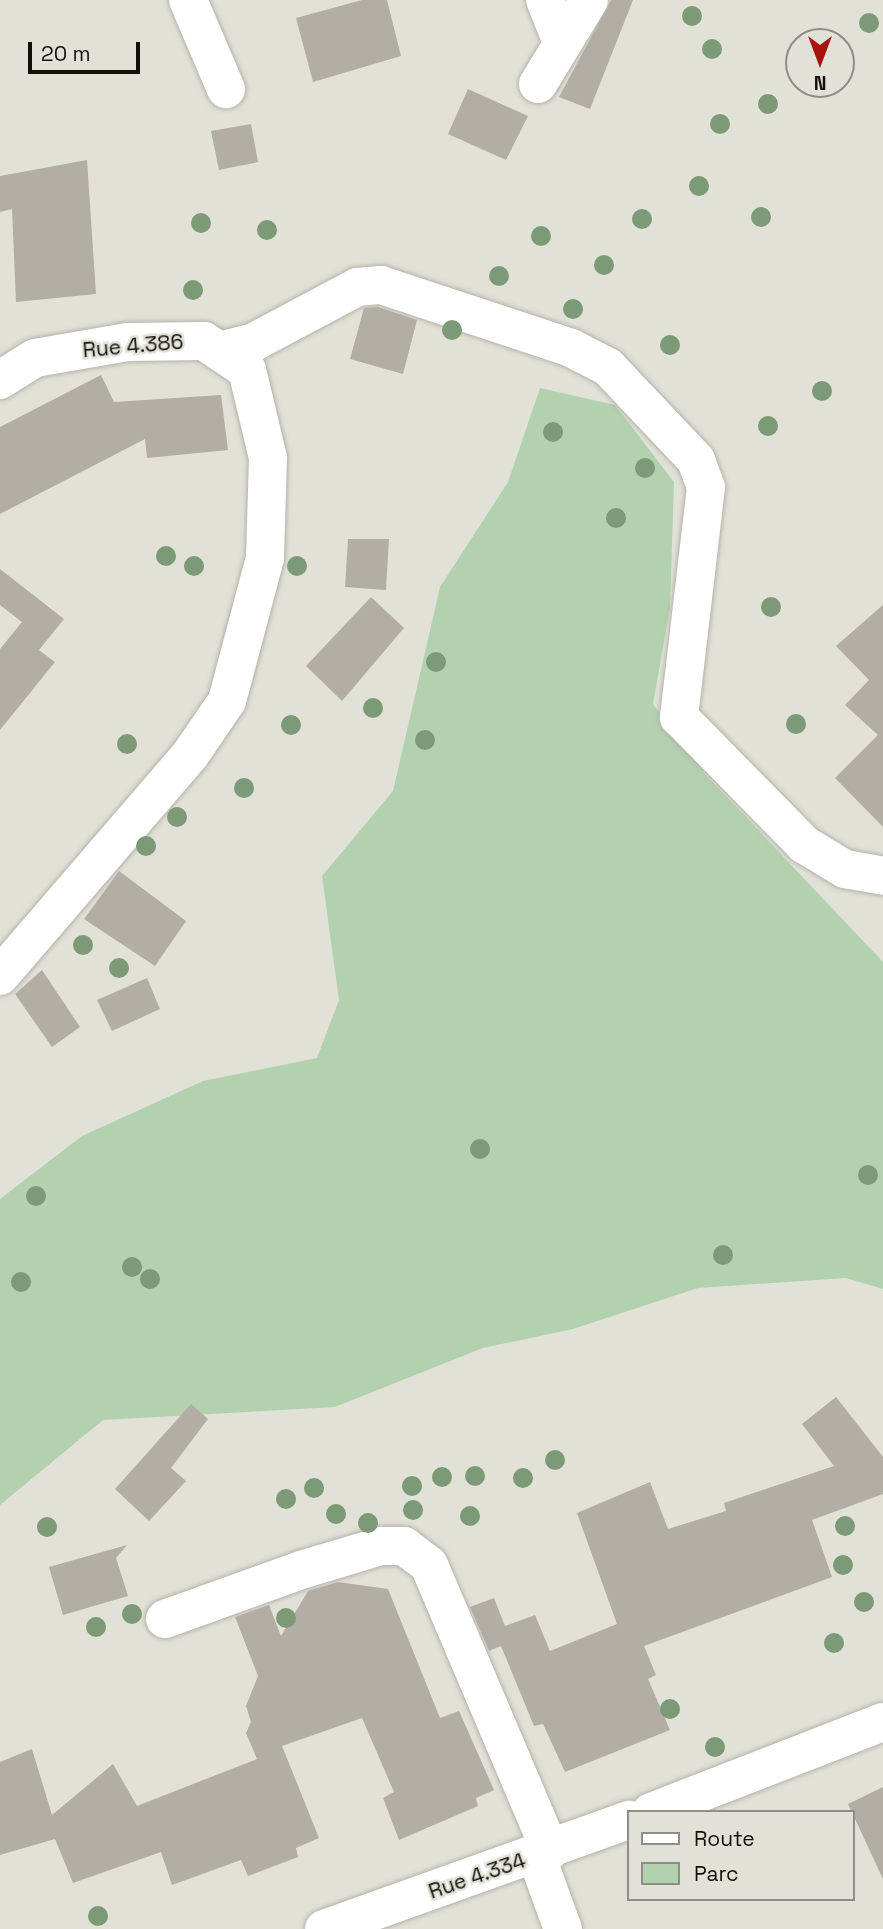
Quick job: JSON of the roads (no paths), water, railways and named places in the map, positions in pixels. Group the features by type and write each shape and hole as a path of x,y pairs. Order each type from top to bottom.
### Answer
{"street":[{"path":"188,0 226,89"},
{"path":"545,0 561,40"},
{"path":"538,84 561,40 589,0"},
{"path":"219,351 254,342 357,287 381,285 571,348 608,367 668,426 696,460 706,487 679,717 805,845 845,869 883,876"},
{"name":"Rue 4.386","path":"0,380 35,358 128,342 204,341 219,351"},
{"path":"0,976 181,766 227,701 265,558 268,458 247,370 219,351"},
{"path":"165,1619 301,1570 381,1546 404,1546 429,1565 543,1853 563,1929"},
{"path":"656,1810 883,1722"},
{"name":"Rue 4.334","path":"324,1929 543,1853 628,1820"}]}
